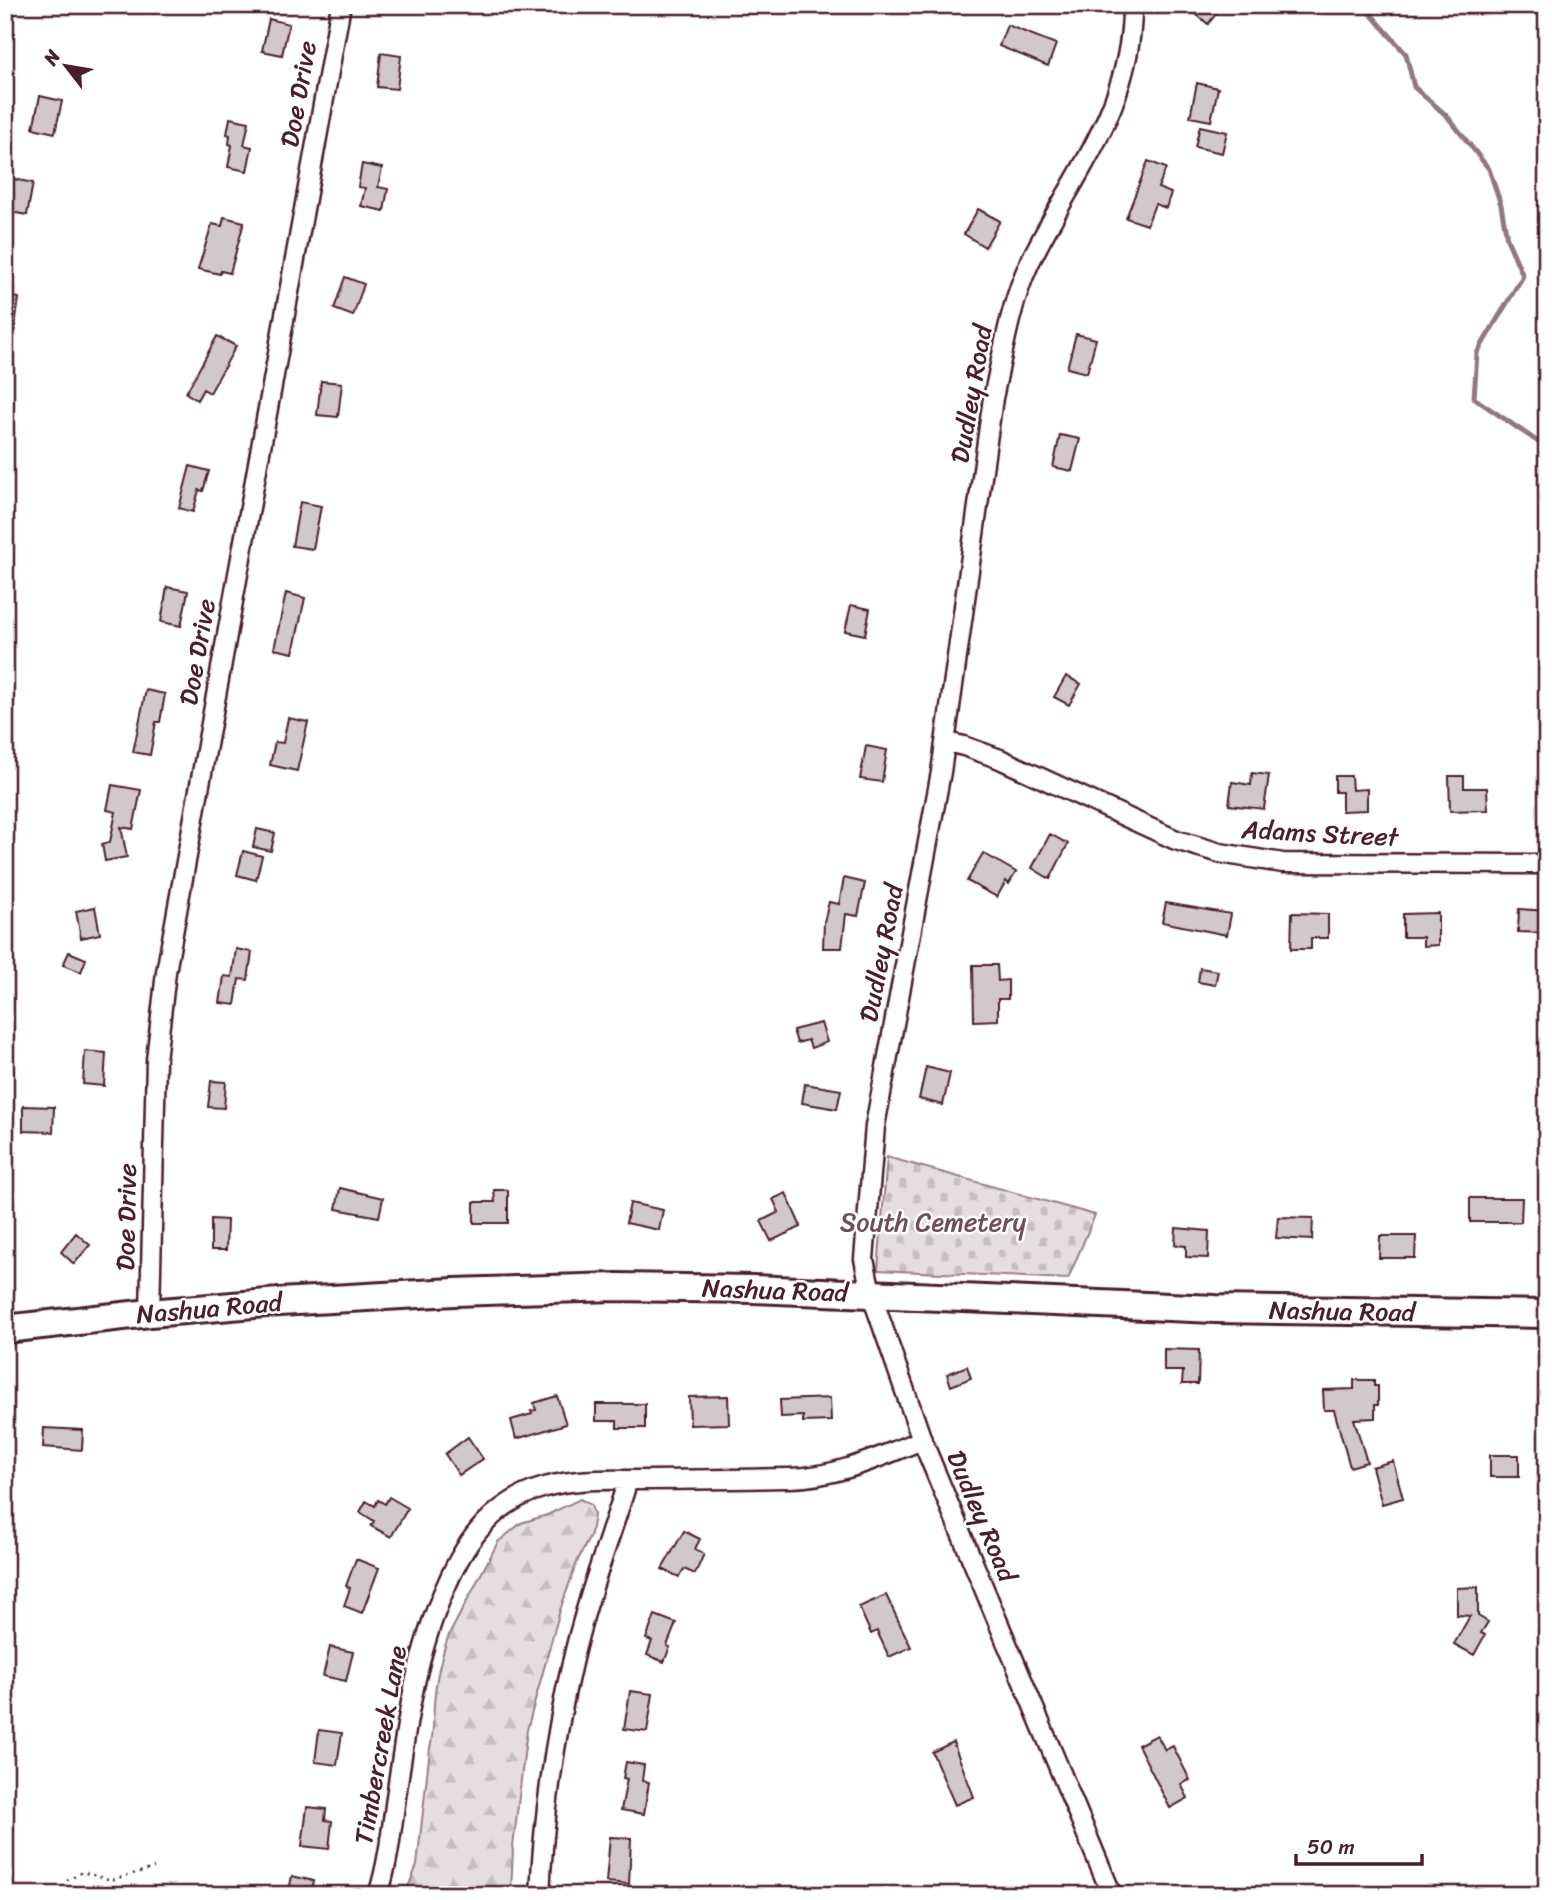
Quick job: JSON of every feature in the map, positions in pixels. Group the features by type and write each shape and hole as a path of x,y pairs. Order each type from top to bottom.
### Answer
{"main road":[{"name":"Nashua Road","path":"5,1329 150,1313 379,1296 565,1288 686,1287 1215,1309 1547,1314"}],"street":[{"name":"Doe Drive","path":"150,1313 155,1094 166,972 341,5"},
{"name":"Dudley Road","path":"1112,1895 922,1440 871,1293 866,1275 864,1244 875,1126 946,742 993,398 1013,309 1029,265 1111,111 1129,58 1132,5"},
{"name":"Adams Street","path":"946,742 1000,759 1177,840 1220,853 1283,863 1547,864"},
{"name":"Timbercreek Lane","path":"378,1895 385,1868 407,1717 422,1648 435,1609 469,1540 497,1510 528,1493 566,1482 820,1476 852,1468 922,1440"},
{"path":"540,1895 541,1856 548,1802 572,1662 628,1480"}],"path":[{"path":"68,1895 68,1880 82,1872 111,1880 154,1868"}],"green space":[{"name":"South Cemetery","path":"887,1157 1095,1215 1068,1279 878,1270"},
{"path":"580,1499 591,1505 594,1515 591,1534 577,1562 560,1610 527,1730 513,1847 511,1895 405,1895 417,1865 436,1688 449,1635 498,1542 521,1523 547,1515"}],"building":[{"path":"1185,5 1223,5 1208,24"},
{"path":"269,19 289,24 282,55 262,51"},
{"path":"1007,25 1056,44 1048,66 999,46"},
{"path":"381,53 401,56 397,89 377,87"},
{"path":"1197,83 1218,88 1211,121 1190,117"},
{"path":"40,96 62,101 55,133 33,128"},
{"path":"230,118 249,122 244,145 252,147 247,171 228,167 232,145 229,144 230,135 227,134"},
{"path":"1200,126 1227,132 1222,153 1195,147"},
{"path":"1148,161 1166,168 1158,188 1171,193 1166,208 1155,204 1147,225 1126,218"},
{"path":"362,164 382,168 378,187 388,189 384,211 361,206 365,188 358,187"},
{"path":"9,178 33,183 27,215 5,211"},
{"path":"978,209 1000,221 985,247 964,234"},
{"path":"224,217 244,222 230,273 221,271 220,274 198,269 212,224 222,226"},
{"path":"345,277 364,284 353,316 334,309"},
{"path":"5,296 19,298 13,340 5,340"},
{"path":"1076,334 1096,339 1087,373 1067,368"},
{"path":"217,336 236,346 210,393 203,389 197,400 186,393"},
{"path":"321,381 342,383 338,417 317,415"},
{"path":"1060,435 1080,439 1072,471 1053,467"},
{"path":"190,466 209,471 203,491 199,490 193,512 179,508"},
{"path":"300,502 321,506 313,549 292,546"},
{"path":"167,587 188,591 181,626 161,622"},
{"path":"286,593 305,598 293,653 274,649"},
{"path":"851,605 870,609 865,635 845,631"},
{"path":"1066,676 1081,684 1069,705 1054,697"},
{"path":"146,690 165,694 150,755 133,752"},
{"path":"288,718 308,722 297,771 270,765 275,742 283,743"},
{"path":"866,746 887,750 882,782 860,779"},
{"path":"1252,773 1269,775 1264,809 1229,805 1232,782 1251,785"},
{"path":"1335,776 1351,776 1352,790 1367,789 1367,810 1342,811 1342,792 1335,792"},
{"path":"1449,776 1464,776 1464,788 1487,788 1488,810 1450,811"},
{"path":"112,785 141,790 133,829 121,827 127,857 105,861 102,844 110,842 116,812 107,810"},
{"path":"257,829 275,833 271,851 253,847"},
{"path":"1050,834 1068,844 1050,879 1032,868"},
{"path":"243,851 262,856 256,880 237,875"},
{"path":"983,853 1016,872 1009,884 1006,881 997,897 967,881"},
{"path":"844,878 865,883 858,916 846,914 842,948 823,948 824,922 829,902 839,904"},
{"path":"1166,903 1231,914 1227,935 1162,922"},
{"path":"95,907 100,934 81,938 76,911"},
{"path":"1519,909 1547,911 1547,933 1518,932"},
{"path":"1292,913 1328,914 1328,938 1311,938 1311,949 1291,949"},
{"path":"1438,913 1438,945 1423,946 1423,937 1403,937 1403,914"},
{"path":"236,949 252,952 248,980 239,979 235,1005 220,1003 224,976 232,977"},
{"path":"69,952 86,959 81,972 63,965"},
{"path":"973,965 997,965 998,981 1008,980 1008,999 998,999 998,1020 974,1021"},
{"path":"1200,968 1218,971 1215,985 1198,982"},
{"path":"821,1023 827,1042 811,1048 808,1040 797,1043 793,1030"},
{"path":"85,1051 106,1053 104,1086 83,1084"},
{"path":"926,1067 950,1073 943,1105 919,1099"},
{"path":"211,1081 226,1082 224,1108 208,1107"},
{"path":"805,1084 841,1090 837,1109 802,1103"},
{"path":"23,1106 54,1107 53,1132 23,1131"},
{"path":"340,1188 383,1198 379,1217 336,1209"},
{"path":"494,1190 508,1190 508,1223 474,1223 474,1202 495,1202"},
{"path":"786,1193 801,1227 771,1241 761,1221 779,1212 773,1199"},
{"path":"1470,1198 1522,1198 1521,1222 1470,1222"},
{"path":"630,1203 663,1210 659,1230 626,1223"},
{"path":"1278,1217 1313,1218 1312,1240 1276,1238"},
{"path":"211,1219 227,1220 226,1250 211,1250"},
{"path":"1176,1228 1209,1231 1208,1258 1186,1257 1186,1246 1175,1245"},
{"path":"76,1233 90,1245 74,1264 61,1252"},
{"path":"1380,1236 1416,1236 1415,1258 1379,1258"},
{"path":"1164,1349 1199,1350 1198,1384 1182,1384 1183,1371 1164,1371"},
{"path":"967,1366 971,1378 951,1386 947,1374"},
{"path":"1354,1380 1374,1380 1374,1386 1378,1386 1378,1405 1375,1405 1375,1418 1354,1419 1367,1462 1350,1467 1334,1410 1324,1410 1323,1390 1354,1389"},
{"path":"557,1396 566,1424 516,1439 511,1420 532,1414 531,1411 536,1410 534,1403"},
{"path":"728,1396 729,1424 690,1425 689,1397"},
{"path":"830,1398 831,1421 803,1422 803,1416 781,1417 780,1400"},
{"path":"596,1404 645,1404 645,1428 617,1428 617,1421 596,1421"},
{"path":"44,1428 83,1430 82,1450 43,1447"},
{"path":"468,1437 483,1459 459,1475 445,1454"},
{"path":"1490,1455 1519,1455 1519,1477 1490,1477"},
{"path":"1393,1461 1403,1498 1382,1504 1372,1467"},
{"path":"389,1497 408,1508 391,1537 371,1526 374,1521 360,1512 366,1501 375,1506 378,1500 385,1504"},
{"path":"684,1531 700,1539 695,1549 704,1554 695,1574 684,1569 679,1577 662,1569"},
{"path":"356,1559 379,1568 362,1613 344,1606 350,1588 346,1586"},
{"path":"1478,1587 1478,1616 1488,1622 1481,1633 1485,1635 1474,1655 1454,1644 1470,1616 1457,1615 1457,1588"},
{"path":"886,1595 911,1647 889,1657 877,1631 871,1634 859,1607"},
{"path":"655,1615 676,1623 664,1662 647,1655 652,1641 646,1639"},
{"path":"330,1647 353,1652 346,1681 323,1676"},
{"path":"630,1691 653,1694 647,1732 624,1729"},
{"path":"319,1730 342,1733 337,1765 315,1762"},
{"path":"1157,1735 1165,1750 1173,1746 1190,1780 1181,1784 1188,1798 1170,1808 1138,1745"},
{"path":"953,1742 974,1797 955,1805 932,1752"},
{"path":"626,1762 644,1765 642,1781 649,1782 644,1814 621,1810 627,1779 623,1778"},
{"path":"307,1807 326,1809 325,1820 332,1821 329,1849 302,1846"},
{"path":"610,1837 631,1838 629,1884 606,1882"},
{"path":"292,1876 314,1881 311,1895 288,1895"}],"waterway":[{"path":"1363,5 1406,54 1414,87 1447,116 1489,169 1501,205 1507,239 1523,276 1477,353 1474,398 1547,448"}]}
